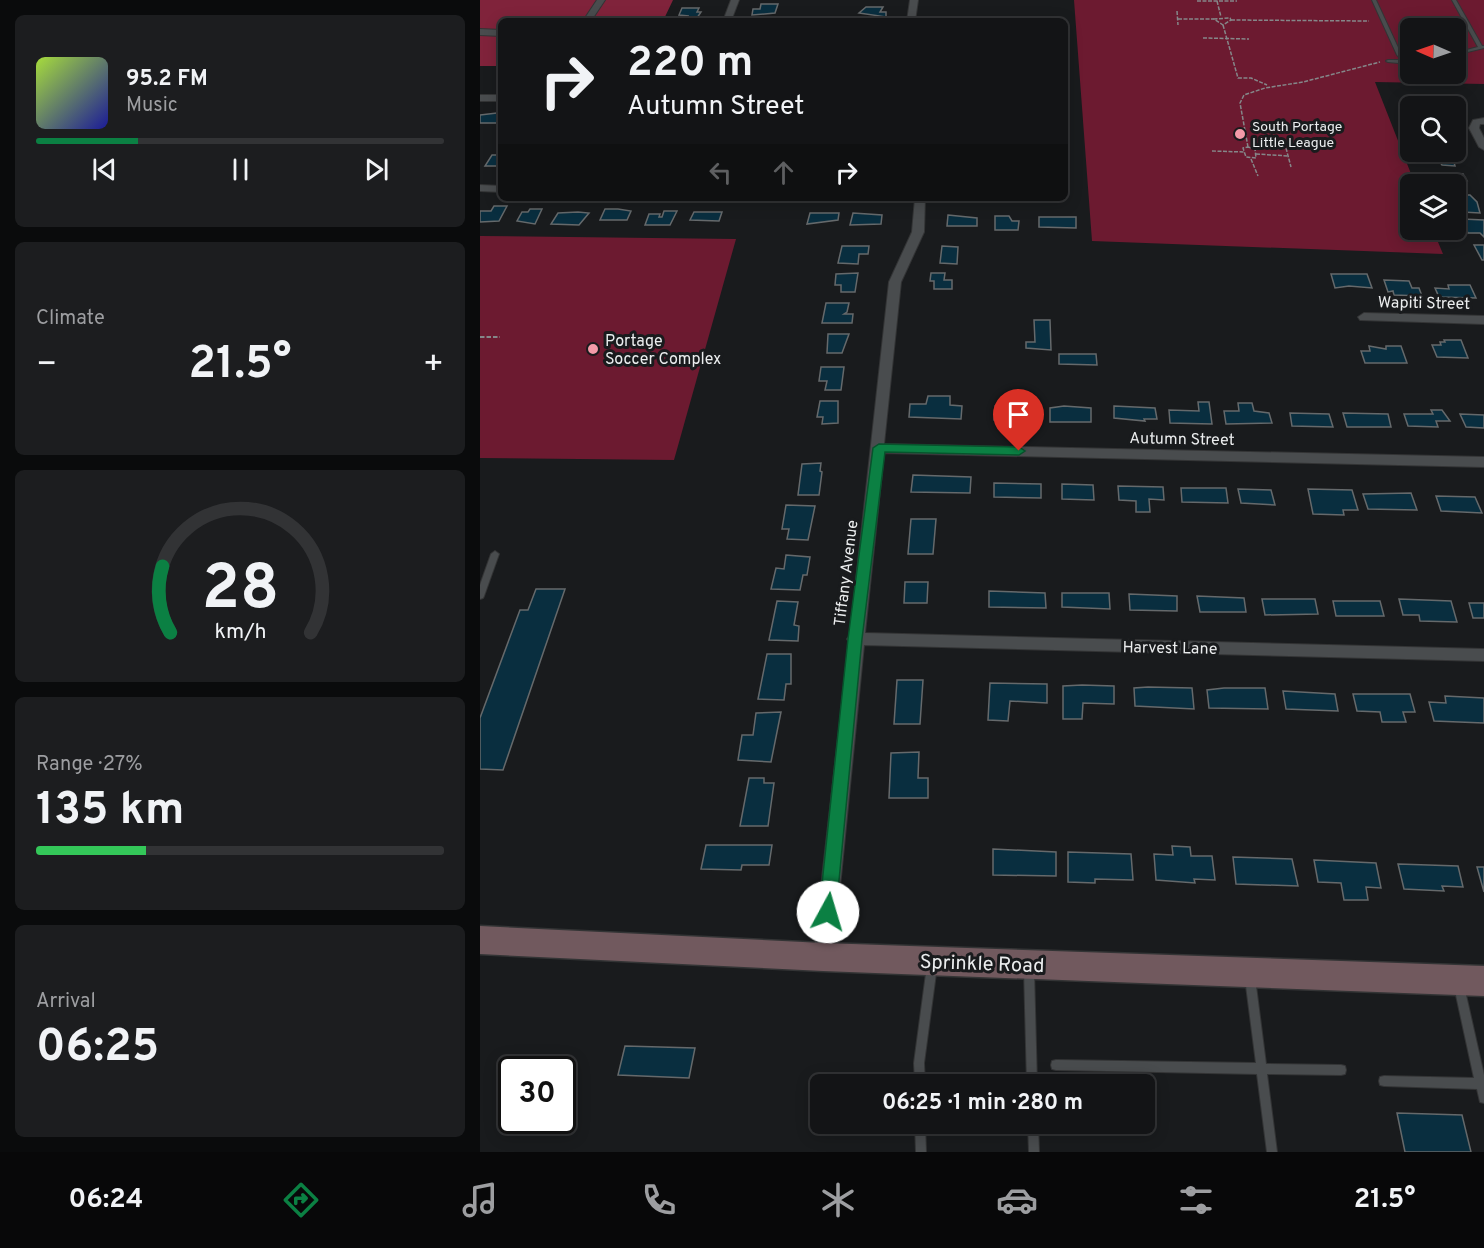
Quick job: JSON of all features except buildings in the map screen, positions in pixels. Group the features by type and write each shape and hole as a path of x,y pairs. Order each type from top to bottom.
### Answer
{"main road":[{"name":"Sprinkle Road","path":"480,940 932,962 1471,980"}],"street":[{"path":"589,18 601,0"},
{"path":"728,18 735,0"},
{"path":"911,18 914,0"},
{"path":"480,32 498,33"},
{"path":"480,98 498,98"},
{"path":"1480,121 1474,128 1484,147"},
{"path":"480,188 498,189"},
{"name":"Tiffany Avenue","path":"823,957 855,639 879,448 894,282 918,232 920,201"},
{"name":"Wapiti Street","path":"1364,317 1484,320"},
{"name":"Autumn Street","path":"879,448 1484,462"},
{"name":"Harvest Lane","path":"855,639 1484,655"}],"lane":[{"path":"1374,0 1400,55"},
{"path":"1454,0 1483,47 1466,51"},
{"path":"1388,61 1400,62"},
{"path":"480,596 495,554"},
{"path":"920,1074 932,962"},
{"path":"1029,965 1032,1074"},
{"path":"1250,973 1272,1152"},
{"path":"1471,980 1484,1098"},
{"path":"1056,1065 1341,1070"},
{"path":"1384,1081 1482,1084"},
{"path":"920,1134 921,1152"},
{"path":"1033,1134 1034,1152"}],"path":[{"path":"1197,1 1237,2"},
{"path":"1217,2 1221,16"},
{"path":"1177,10 1178,25"},
{"path":"1178,19 1214,19 1221,16 1231,20 1369,21"},
{"path":"1214,19 1223,25 1238,78 1251,78 1269,86"},
{"path":"1223,25 1231,20"},
{"path":"1203,38 1249,39"},
{"path":"1248,147 1240,103 1244,95 1269,86 1300,82 1360,65 1388,61"},
{"path":"1251,159 1256,158 1255,149 1243,148 1246,157 1251,159 1258,176"},
{"path":"1286,148 1291,167"},
{"path":"1212,151 1244,152"},
{"path":"1256,154 1288,156"},
{"path":"480,337 500,337"}],"shaded area":[{"path":"480,0 673,0 664,18 498,18 498,66 480,66"},
{"name":"South Portage Little League","path":"1074,0 1484,0 1484,84 1466,84 1466,18 1400,18 1400,82 1375,82 1400,146 1400,162 1406,162 1411,174 1400,174 1400,240 1437,240 1443,254 1092,241"},
{"name":"Portage Soccer Complex","path":"480,236 736,239 674,460 480,458"}],"place":[{"name":"South Portage Little League","path":"1240,134"},
{"name":"Portage Soccer Complex","path":"593,349"}],"route":[{"path":"828,912 855,639 879,448 1019,451"}]}
